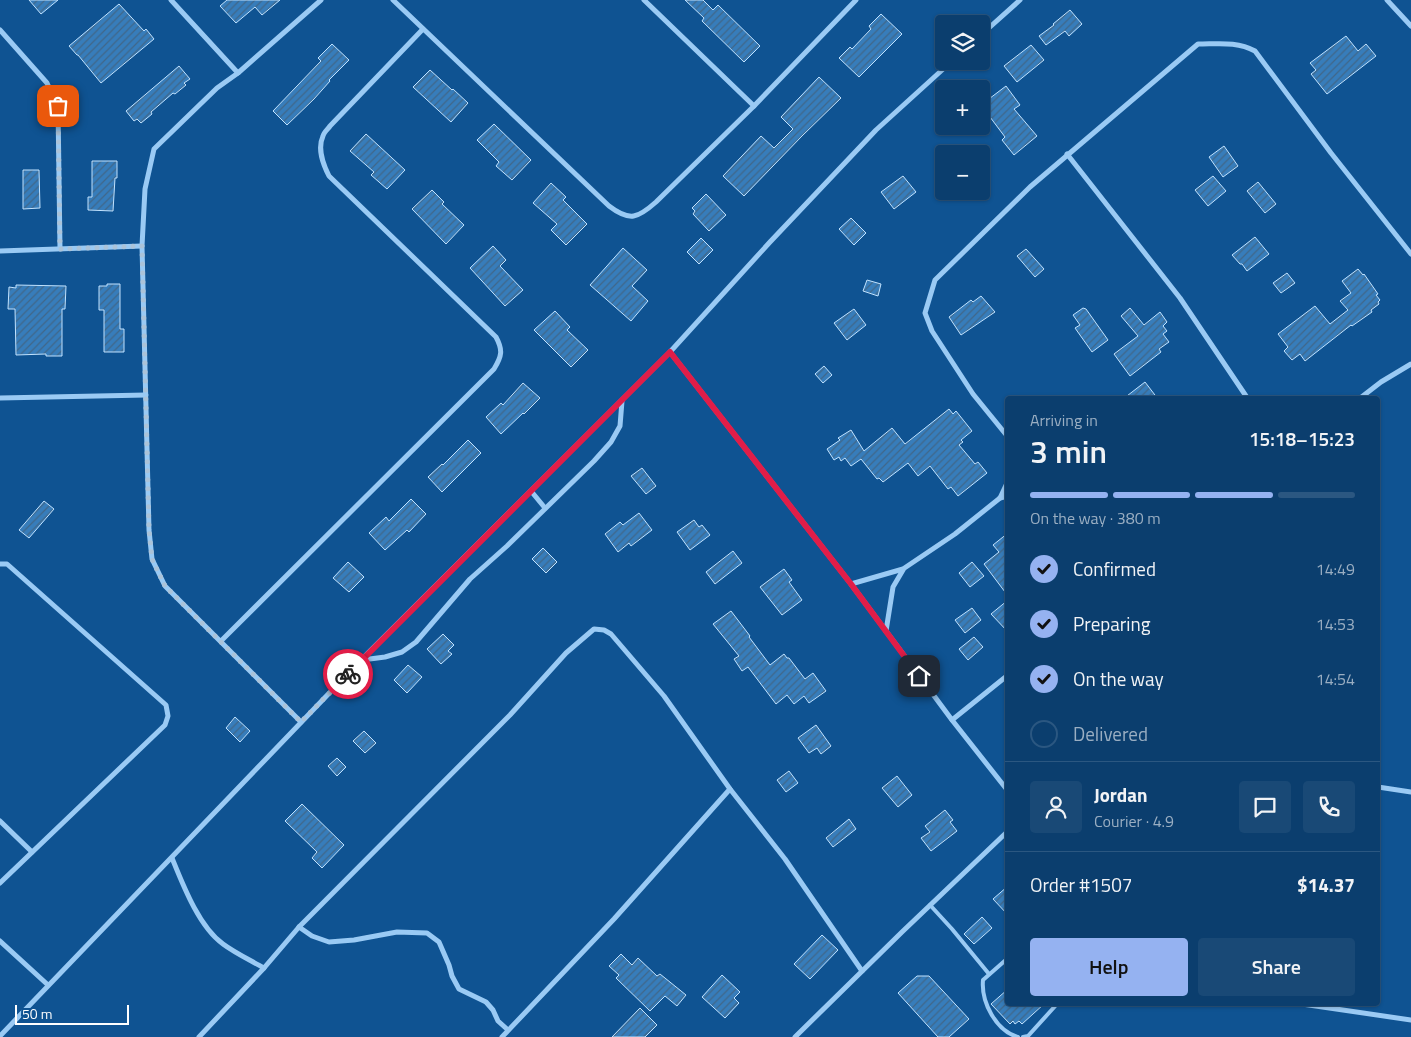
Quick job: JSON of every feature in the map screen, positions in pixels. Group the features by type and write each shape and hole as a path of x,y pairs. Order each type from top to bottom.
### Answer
{"street":[{"path":"301,722 165,586 152,559 149,530 142,246 145,189 154,149 217,88 321,0"},
{"path":"393,0 609,206 619,214 630,216 639,216 647,210 754,106 856,0"},
{"path":"644,0 754,106"},
{"path":"990,27 1020,0"},
{"path":"1387,0 1411,26"},
{"path":"174,1 238,72"},
{"path":"221,641 494,369 501,353 496,336 329,176 323,164 321,146 323,136 330,126 423,29"},
{"path":"0,30 47,83 58,106 60,249"},
{"path":"1005,434 973,394 932,331 924,313 935,280 1030,187 1198,44 1240,44 1255,51 1331,153 1411,254"},
{"path":"0,1036 361,660 670,352 770,242 876,130 942,70"},
{"path":"1067,154 1180,298 1246,396"},
{"path":"0,251 142,246"},
{"path":"670,352 851,584 952,720 1005,787"},
{"path":"1363,396 1381,382 1411,364"},
{"path":"0,400 146,395"},
{"path":"361,660 385,657 402,652 416,642 470,579 508,546 611,442 620,426 622,400"},
{"path":"1000,498 1005,487"},
{"path":"531,491 545,508"},
{"path":"851,584 903,569 955,534 1000,498 1005,497"},
{"path":"0,564 7,564 166,705 168,716 166,725 0,883"},
{"path":"886,631 893,588 903,569"},
{"path":"199,1037 264,968 299,927 510,715 566,653 594,629 604,630 611,634 664,696 730,789 785,859 862,971"},
{"path":"952,720 1005,677"},
{"path":"1380,787 1411,792"},
{"path":"502,1037 614,920 730,789"},
{"path":"0,821 32,852"},
{"path":"796,1037 1005,834"},
{"path":"172,858 188,897 208,929 222,944 264,968"},
{"path":"299,927 312,936 329,942 354,940 396,932 427,933 439,942 459,989 473,994 486,1002 498,1020 508,1030"},
{"path":"0,941 48,986"},
{"path":"1316,1006 1411,1020"}],"lane":[{"path":"930,905 952,928 989,974"},
{"path":"1005,961 983,980 982,990 992,1016 1003,1028 1018,1037"},
{"path":"1023,1037 1028,1036 1055,1006"}],"building":[{"path":"29,0 58,0 41,14"},
{"path":"227,0 280,0 262,15 255,7 236,23 220,6"},
{"path":"685,0 703,0 713,10 718,5 760,46 744,62 702,21 704,18"},
{"path":"119,4 154,39 101,83 69,46"},
{"path":"1070,10 1082,24 1069,36 1065,31 1046,45 1039,36"},
{"path":"881,14 902,34 859,77 839,58 850,47 852,49 871,29 869,26"},
{"path":"1346,36 1358,51 1366,44 1376,56 1327,94 1311,74 1316,70 1310,63"},
{"path":"332,44 349,60 329,80 314,99 287,125 273,111 321,61 318,58"},
{"path":"1031,45 1044,60 1017,82 1004,66"},
{"path":"179,66 190,79 184,83 186,85 175,94 173,93 141,123 137,119 134,121 126,111"},
{"path":"430,70 468,103 451,122 413,87"},
{"path":"819,77 841,98 744,196 723,176 761,136 774,148 793,129 781,117"},
{"path":"1006,86 1020,105 1014,109 1037,136 1014,155 1002,140 1005,137 990,117 990,98"},
{"path":"494,124 531,160 512,180 496,166 499,162 477,140"},
{"path":"366,134 405,170 387,189 371,175 374,172 350,151"},
{"path":"1224,146 1238,166 1223,177 1209,157"},
{"path":"92,161 117,161 113,211 88,210 88,197 92,197"},
{"path":"23,170 39,170 40,208 23,209"},
{"path":"903,176 916,192 894,209 881,192"},
{"path":"1213,176 1226,191 1208,206 1195,190"},
{"path":"1258,182 1276,204 1265,213 1247,191"},
{"path":"551,183 566,197 563,200 587,224 566,245 551,230 557,224 533,203"},
{"path":"432,190 444,202 442,204 464,225 446,244 412,209"},
{"path":"706,194 726,215 709,231 693,214 695,211 692,208"},
{"path":"851,218 866,233 854,245 839,229"},
{"path":"1255,237 1269,254 1247,271 1232,255"},
{"path":"701,238 713,250 699,264 687,252"},
{"path":"493,246 506,260 500,266 523,290 505,306 470,268"},
{"path":"623,248 647,270 632,286 648,301 631,321 590,285"},
{"path":"1026,249 1044,269 1035,277 1017,256"},
{"path":"1358,269 1364,274 1378,294 1376,295 1380,300 1379,304 1371,310 1372,312 1351,325 1305,361 1300,354 1292,360 1284,351 1288,347 1278,334 1315,306 1330,324 1348,310 1340,301 1351,293 1342,281"},
{"path":"1287,273 1295,283 1281,293 1273,283"},
{"path":"867,280 881,284 878,296 863,291"},
{"path":"107,284 120,284 120,329 124,329 124,352 104,352 104,310 99,310 99,286 107,286"},
{"path":"16,285 66,286 65,309 62,309 62,356 46,356 46,354 16,355 15,309 8,309 9,287 16,288"},
{"path":"981,296 995,312 961,335 949,317 971,300 973,302"},
{"path":"1083,308 1086,309 1108,340 1092,352 1075,328 1080,325 1073,315"},
{"path":"1130,308 1144,325 1160,312 1167,322 1163,326 1167,331 1163,334 1169,342 1159,349 1161,352 1130,376 1114,354 1138,336 1121,316"},
{"path":"854,309 866,325 847,340 834,323"},
{"path":"555,311 570,327 567,330 588,350 571,367 534,330"},
{"path":"824,366 832,375 823,383 815,374"},
{"path":"1145,382 1156,396 1127,396"},
{"path":"523,383 540,398 501,434 486,417 501,403 503,405"},
{"path":"949,409 953,414 956,411 972,431 961,440 963,442 959,445 975,464 978,462 987,473 958,496 951,487 948,489 930,466 918,476 908,463 883,482 879,478 877,479 861,459 851,466 845,458 841,461 839,457 834,460 827,449 840,440 838,438 851,430 864,451 892,428 905,444"},
{"path":"468,440 481,453 442,492 428,477"},
{"path":"642,468 656,486 646,494 631,476"},
{"path":"411,499 426,514 409,532 407,530 385,550 369,533 386,517 389,521"},
{"path":"44,501 54,509 29,538 19,530"},
{"path":"639,513 652,530 631,546 629,543 618,552 605,534 620,522 623,525"},
{"path":"694,520 699,527 702,525 710,535 690,550 677,532"},
{"path":"1005,535 1005,592 984,564 999,552 993,545"},
{"path":"543,548 557,562 546,573 532,559"},
{"path":"733,551 742,563 715,584 706,572"},
{"path":"348,562 364,577 349,592 333,578"},
{"path":"972,562 984,576 970,587 959,573"},
{"path":"784,569 792,580 789,582 802,600 782,615 760,587"},
{"path":"1005,602 1005,629 991,614"},
{"path":"972,608 981,620 965,633 955,620"},
{"path":"731,611 770,665 784,654 805,679 813,673 826,691 809,703 804,696 794,704 787,695 776,704 748,667 742,671 734,659 739,656 713,624"},
{"path":"443,634 454,645 448,651 452,654 441,664 427,649"},
{"path":"974,637 983,647 968,660 959,649"},
{"path":"408,665 422,677 407,693 394,680"},
{"path":"235,717 250,731 240,742 226,728"},
{"path":"816,725 831,746 821,754 817,748 809,753 798,738"},
{"path":"364,731 376,743 365,753 353,741"},
{"path":"337,758 346,767 337,776 328,766"},
{"path":"789,771 798,783 786,792 777,780"},
{"path":"897,776 912,795 898,807 882,788"},
{"path":"302,804 344,845 322,868 312,858 317,852 285,821"},
{"path":"945,810 953,820 950,822 957,831 931,851 921,838 930,832 925,826"},
{"path":"849,819 856,829 833,847 826,838"},
{"path":"1005,889 1005,912 993,899"},
{"path":"982,917 992,928 974,944 964,934"},
{"path":"822,935 838,950 810,979 794,964"},
{"path":"621,954 632,965 638,958 657,976 660,974 686,995 677,1006 665,996 650,1011 616,978 619,975 609,966"},
{"path":"722,975 740,992 734,998 739,1003 725,1018 702,997"},
{"path":"917,976 929,976 969,1019 949,1037 938,1037 898,993"},
{"path":"1005,992 1005,1006 1042,1006 1022,1024 1019,1021 1015,1024 1013,1021 1010,1024 991,1004"},
{"path":"640,1008 657,1025 645,1037 612,1037"}],"way so far":[{"path":"58,106 60,249 142,246 149,530 152,559 165,586 301,722 348,674"}],"route":[{"path":"348,674 670,352 851,584 919,676"}]}
